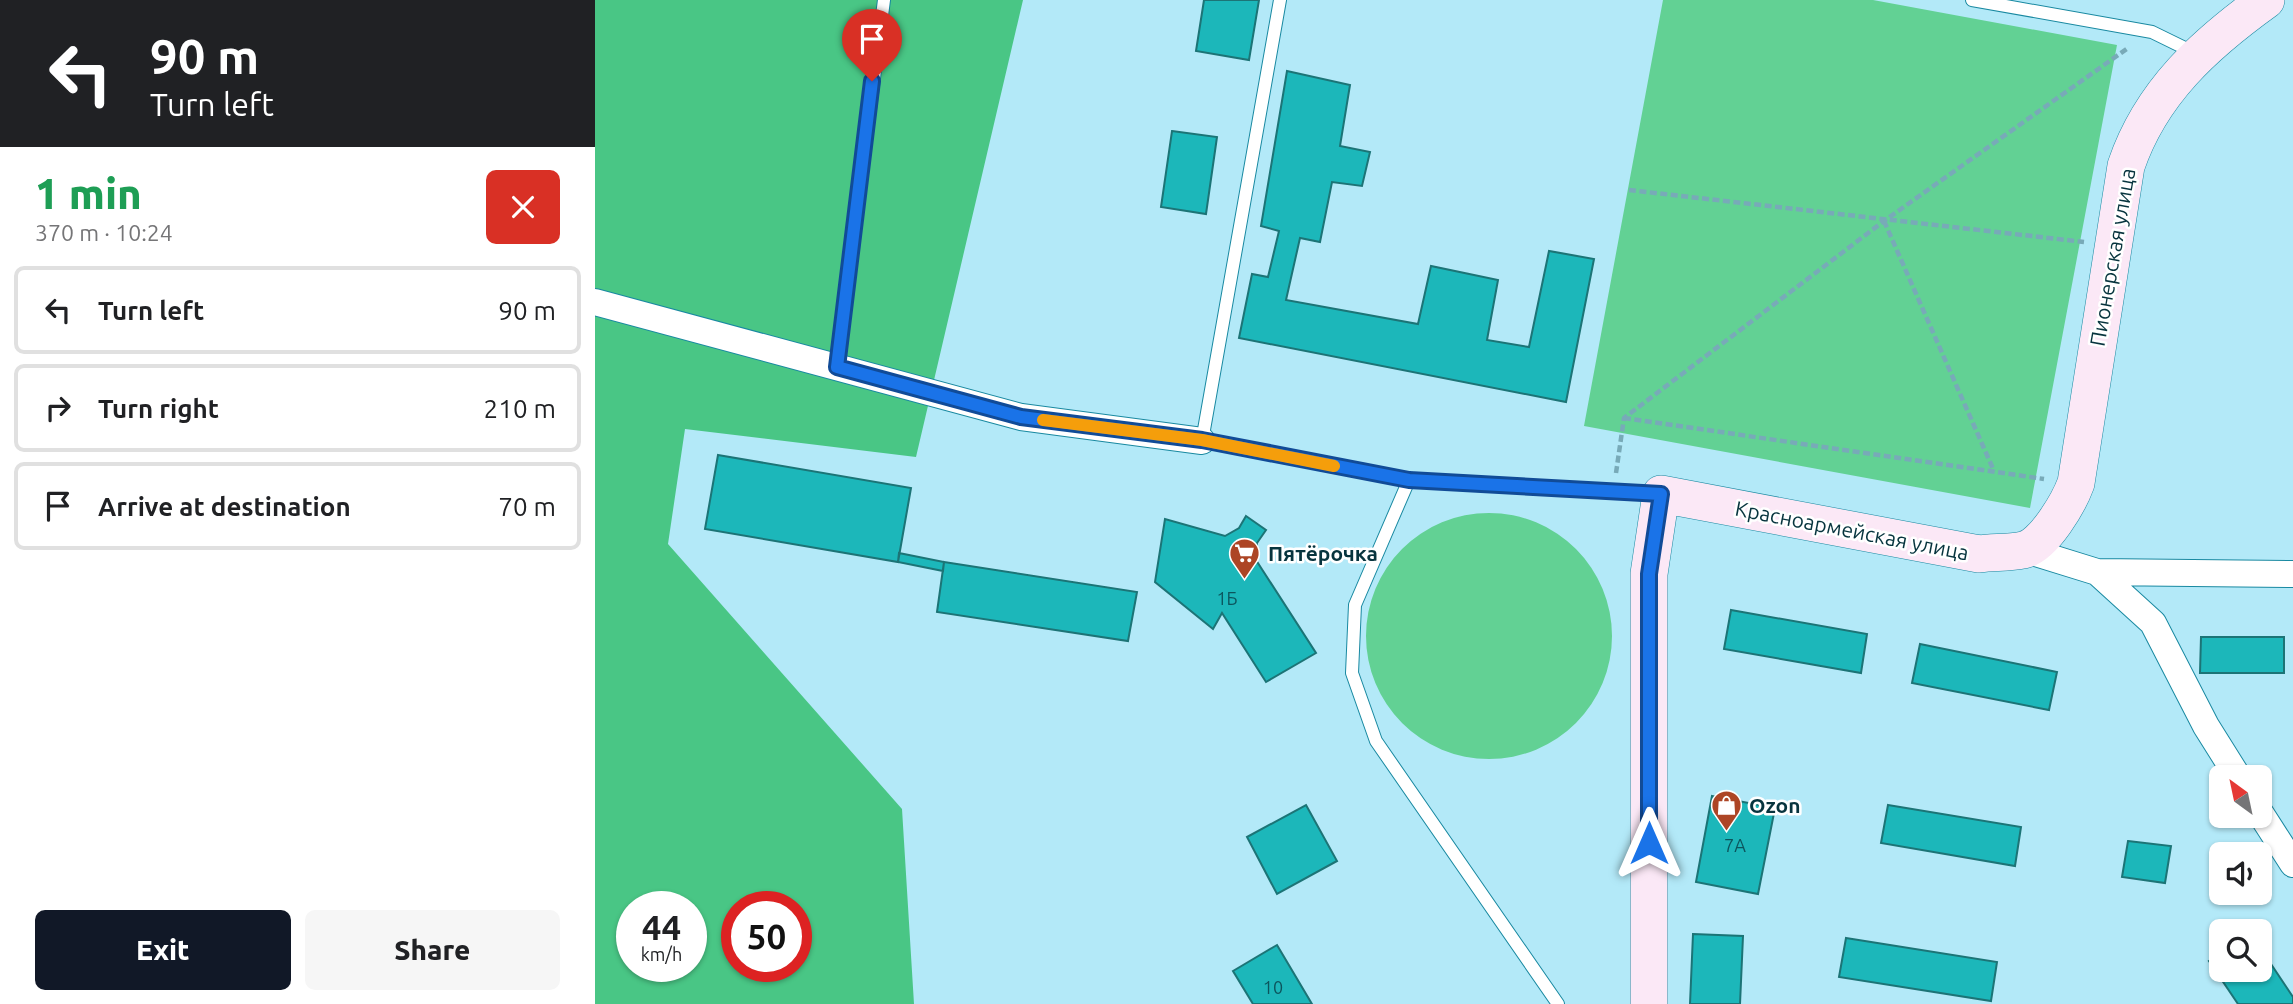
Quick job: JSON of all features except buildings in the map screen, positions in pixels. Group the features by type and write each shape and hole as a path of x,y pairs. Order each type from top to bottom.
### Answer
{"main road":[{"name":"Пионерская улица","path":"2026,550 2057,521 2068,504 2076,483 2126,166 2135,140 2162,95 2197,54 2266,0"},
{"name":"Красноармейская улица","path":"1661,494 1979,554 2026,550"},
{"path":"1649,1004 1649,574 1661,494"}],"street":[{"path":"595,302 1021,417 1202,440"},
{"name":"Красноармейская улица","path":"2026,550 2097,572 2293,574"},
{"path":"2097,572 2153,623 2206,726 2230,765"},
{"path":"2270,828 2293,864"}],"lane":[{"path":"837,367 884,0"},
{"path":"1280,0 1202,440 1409,480 1661,494"},
{"path":"1972,0 2152,32 2197,54"},
{"path":"1409,480 1355,605 1352,673 1376,741 1558,1004"}],"path":[{"path":"1613,491 1624,418 1884,221 2152,32"},
{"path":"1629,190 2113,245"},
{"path":"1884,221 1994,472"},
{"path":"1624,418 2076,483"}],"green space":[{"path":"595,0 1023,0 916,457 685,429 668,544 902,809 914,1004 595,1004"},
{"path":"1663,0 1873,0 2117,45 2030,508 1584,426"},
{"path":"1477,513 1501,513 1525,518 1547,527 1576,549 1603,589 1610,612 1610,660 1603,683 1576,723 1547,745 1525,754 1501,759 1477,759 1453,754 1431,745 1411,731 1394,714 1380,694 1371,672 1366,648 1366,624 1371,600 1380,578 1394,558 1411,541 1431,527 1453,518"}],"slow traffic":[{"path":"1043,420 1202,440 1334,466"}],"place":[{"name":"Пятёрочка","path":"1245,580"},
{"name":"Ozon","path":"1726,832"}],"route":[{"path":"872,81 837,367 1021,417 1202,440 1409,480 1661,494 1649,574 1649,843"}]}
